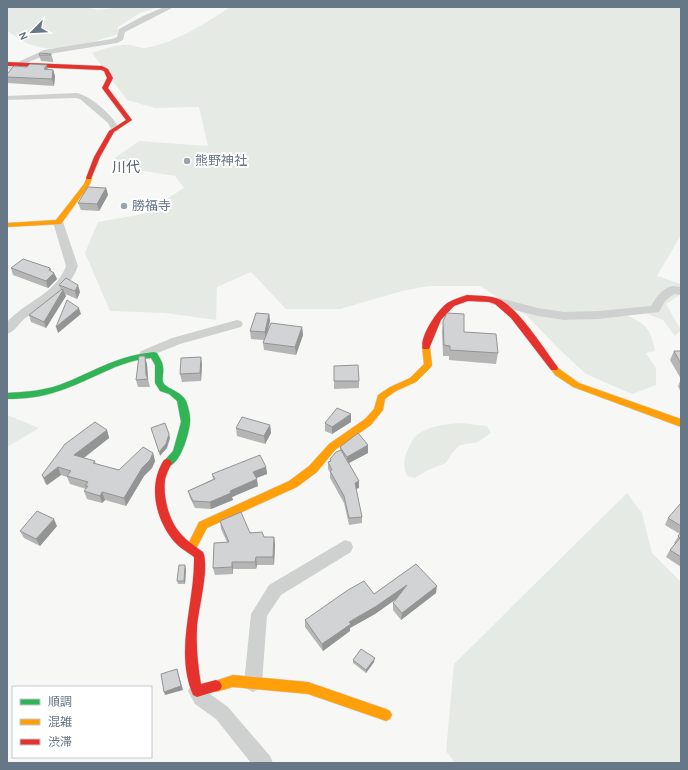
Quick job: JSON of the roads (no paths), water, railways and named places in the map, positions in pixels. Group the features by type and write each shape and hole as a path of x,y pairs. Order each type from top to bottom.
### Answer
{"street":[{"path":"18,64 39,54 120,38 122,31 153,13 171,7"},
{"path":"7,64 102,68 106,70 110,78 105,88 129,120 112,132 97,157 87,184 58,222 7,225"},
{"path":"7,98 77,95 83,97 112,122 115,129"},
{"path":"7,330 13,321 39,305 70,273 72,266 68,259 58,222"},
{"path":"191,548 203,525 293,484 313,469 332,447 368,422 378,410 382,397 393,389 413,380 428,365 426,343 437,319 451,304 468,298 493,300 539,312 563,316 591,316 655,309 661,299 672,290 681,291"},
{"path":"493,300 498,302 514,316 535,346 558,373 576,385 681,423"},
{"path":"7,396 31,395 56,389 111,363 128,357 145,354 176,341 237,324"},
{"path":"145,354 154,355 159,364 159,383 163,388 172,392 180,400 186,422 177,453 163,468 159,483 163,512 176,536 199,555 201,569 191,629 191,664 197,691 201,698 222,713 262,763"},
{"path":"253,683 259,614 275,590 345,547"},
{"path":"197,691 233,681 308,688 386,715"}],"waterway":[{"path":"7,68 17,69"}],"place":[{"name":"熊野神社","path":"187,161"},
{"name":"勝福寺","path":"124,206"}],"district":[{"name":"川代","path":"126,168"}]}
